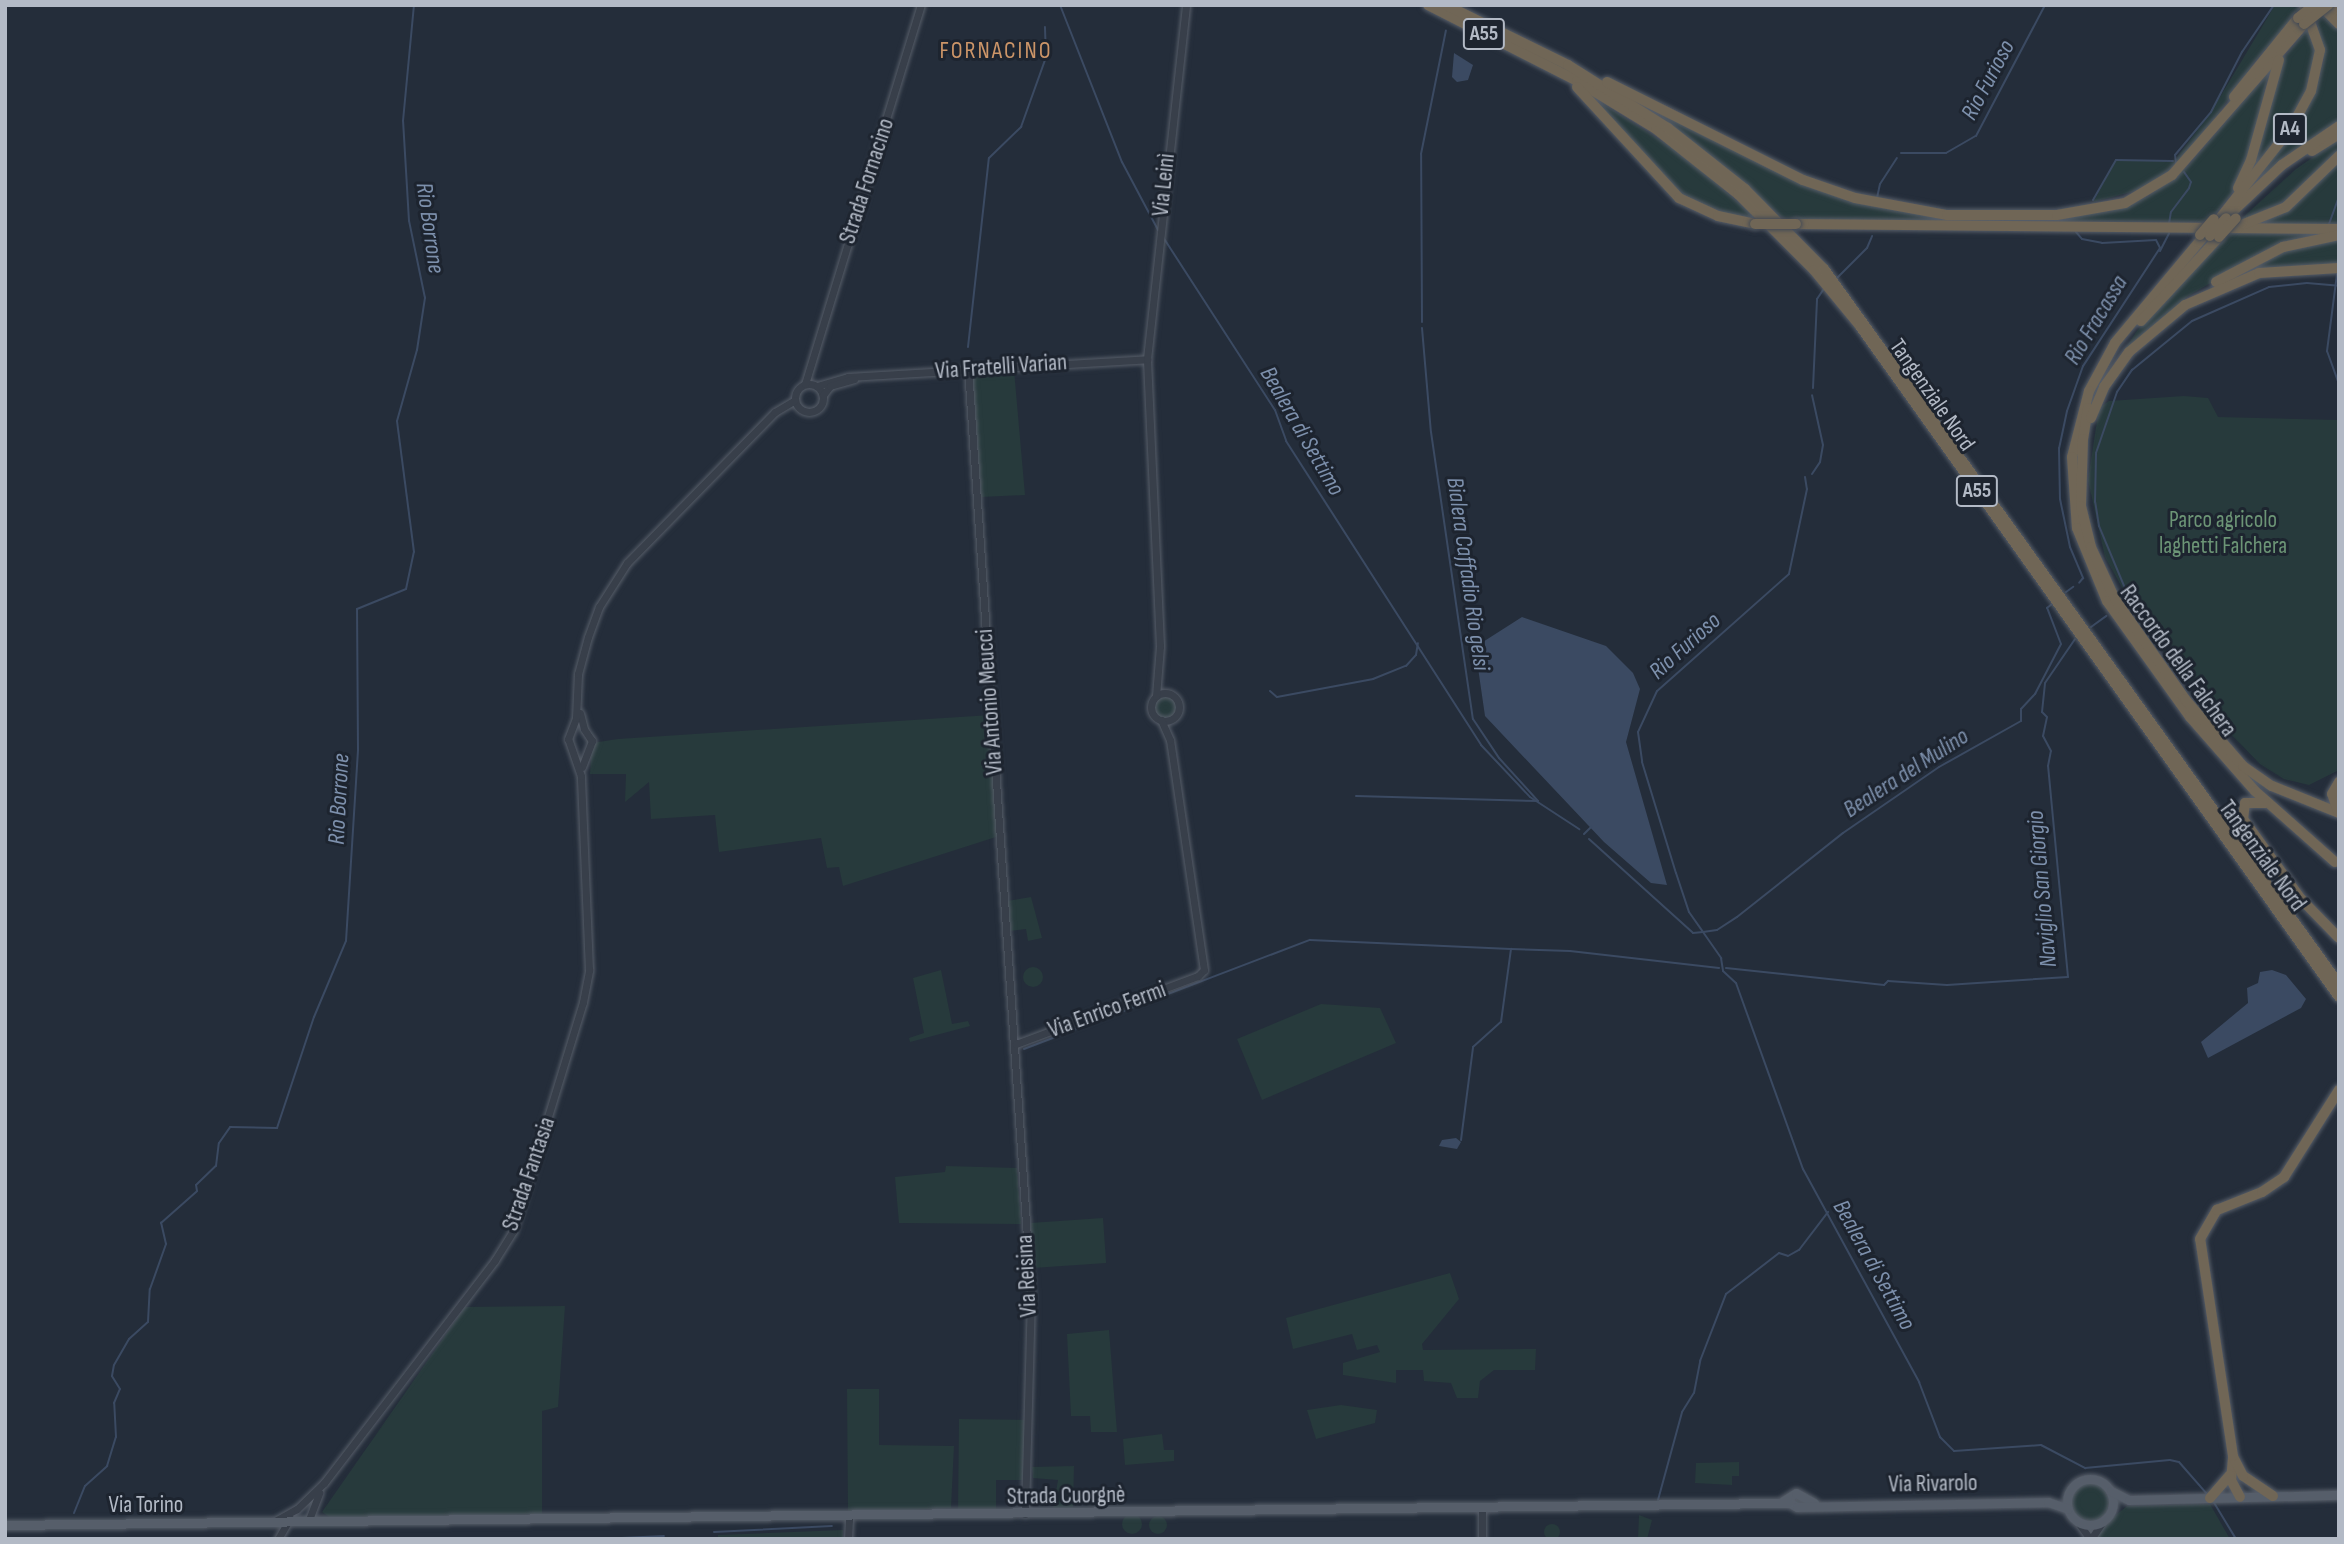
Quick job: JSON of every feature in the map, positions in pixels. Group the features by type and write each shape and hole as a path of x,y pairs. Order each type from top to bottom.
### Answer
{"highway":[{"name":"Tangenziale Nord","path":"1428,5 1624,109 1684,149 1761,215 1814,270 1867,337 2339,997"},
{"name":"Tangenziale Nord","path":"1446,5 1568,65 1648,114 1721,168 1783,225 1837,284 2339,984"},
{"name":"A4","path":"2208,236 2291,128 2311,91 2320,50 2304,5"},
{"name":"A55","path":"1568,65 1803,180 1873,203 1947,215 2038,217 2118,205 2164,181 2207,139 2262,60 2314,5"},
{"path":"2320,5 2339,24"},
{"path":"2224,218 2248,170 2272,74 2291,38 2301,21 2331,5 2339,11"},
{"path":"2207,139 2291,38"},
{"name":"A55","path":"1539,62 1589,97 1679,198 1718,216 1755,224 2185,228 2235,225 2269,217 2294,200 2339,156"},
{"name":"Raccordo della Falchera","path":"2339,126 2283,165 2224,218 2117,351 2092,398 2083,439 2081,506 2091,547 2135,631 2185,699 2244,766 2272,786 2339,812"},
{"name":"Raccordo della Falchera","path":"2224,218 2339,134"},
{"path":"2185,228 2339,229"},
{"path":"2083,439 2112,375 2138,343 2198,292 2265,254 2305,240 2339,235"},
{"name":"Raccordo della Falchera","path":"2208,236 2194,248 2127,326 2094,378 2074,441 2074,510 2086,555 2107,601 2190,717 2270,804 2335,862"},
{"path":"2170,315 2209,291 2245,277 2286,269 2339,268"},
{"path":"2339,782 2332,798 2339,812"},
{"path":"2270,804 2250,801 2242,809 2243,819 2267,853 2334,927 2339,938"},
{"path":"2240,1497 2231,1475 2233,1456 2199,1260 2201,1235 2221,1207 2262,1192 2284,1177 2339,1090"},
{"path":"2233,1456 2244,1476 2273,1496"},
{"path":"2211,1497 2231,1475"},
{"path":"2240,1497 2244,1476"}],"main road":[{"path":"2129,1500 2112,1510 2103,1521 2090,1525 2077,1521 2068,1509 2068,1494 2076,1484 2088,1479 2101,1482 2110,1491 2129,1500 2339,1495"},
{"path":"2110,1491 2112,1510"},
{"name":"Via Rivarolo","path":"1588,1508 1773,1504 1790,1501 1796,1493 1803,1502 1819,1505 2048,1502 2068,1509"},
{"name":"Via Rivarolo","path":"2048,1502 2068,1494"},
{"name":"Strada Cuorgnè","path":"287,1524 310,1520 545,1520 1588,1508"},
{"name":"Via Torino","path":"5,1525 287,1524"}],"street":[{"name":"Strada Fornacino","path":"797,404 814,357 921,5"},
{"name":"Via Leinì","path":"1161,679 1147,359 1159,225 1185,9"},
{"name":"Strada Fornacino","path":"814,357 816,386"},
{"name":"Via Fratelli Varian","path":"805,384 816,386 837,378 968,368 1147,359"},
{"name":"Via Antonio Meucci","path":"968,368 1015,1040"},
{"name":"Via Fratelli Varian","path":"797,404 815,411 830,386 855,378"},
{"path":"816,386 823,395"},
{"path":"581,776 575,751 568,742 572,732 583,655 599,607 627,563 770,419 797,404"},
{"path":"581,776 585,751 592,738 584,729 583,655"},
{"path":"1161,679 1168,694 1178,705 1170,740"},
{"path":"1161,679 1151,710 1160,720 1170,740"},
{"path":"1156,696 1168,694"},
{"path":"1160,720 1174,718"},
{"path":"572,732 584,729"},
{"name":"Via Enrico Fermi","path":"1015,1040 1198,976 1204,964 1170,740"},
{"path":"575,751 585,751"},
{"name":"Strada Fantasia","path":"267,1524 297,1509 324,1483 495,1261 513,1231 583,1002 589,970 581,776"},
{"name":"Via Reisina","path":"1015,1040 1031,1296 1025,1515"},
{"name":"Strada Fantasia","path":"310,1520 324,1483"},
{"path":"309,1500 310,1520"},
{"name":"Strada Fantasia","path":"278,1539 297,1509"},
{"path":"314,1509 326,1522"},
{"path":"1482,1509 1482,1539"},
{"path":"848,1539 849,1517"},
{"path":"2077,1521 2090,1539 2103,1521"}],"green space":[{"path":"2275,5 2302,8 2255,61 2199,141 2172,169 2139,190 2093,202 2116,161 2174,161 2211,112"},
{"path":"2314,5 2339,31 2339,121 2257,182 2316,90 2324,60"},
{"path":"2310,25 2316,48 2310,83 2292,118 2250,175 2279,64"},
{"path":"2269,72 2252,147 2237,187 2209,222 2016,221 2112,211 2149,196 2188,166"},
{"path":"1597,100 1680,153 1758,219 1728,216 1690,201 1653,171"},
{"path":"1657,113 1789,178 1862,203 1981,222 1785,220"},
{"path":"2339,139 2339,152 2284,204 2238,222 2296,169"},
{"path":"2339,160 2339,226 2258,225 2283,212"},
{"path":"2227,233 2315,234 2256,257 2188,296 2116,362 2137,331"},
{"path":"2339,238 2339,265 2277,267 2231,278 2280,251"},
{"path":"1014,370 1025,495 981,497 973,379 980,372"},
{"name":"Parco agricolo laghetti Falchera","path":"2184,396 2208,398 2218,417 2339,420 2339,770 2309,785 2284,779 2260,764 2214,717 2143,625 2105,557 2088,480 2099,408 2109,401"},
{"path":"1165,696 1175,703 1176,707 1169,717 1165,718 1155,711 1154,707 1161,697"},
{"path":"991,715 999,836 843,886 839,867 827,868 821,838 719,852 715,815 651,819 649,782 625,802 626,774 590,774 592,743 618,739"},
{"path":"1031,897 1042,938 1028,941 1026,929 1010,931 1007,901"},
{"path":"1033,967 1040,970 1043,977 1040,984 1033,987 1026,984 1023,977 1026,970"},
{"path":"941,970 952,1024 968,1021 970,1026 910,1042 909,1038 924,1033 913,978"},
{"path":"1321,1004 1380,1008 1396,1043 1262,1100 1237,1039"},
{"path":"946,1166 1017,1168 1021,1224 899,1223 895,1177 945,1172"},
{"path":"1103,1218 1106,1263 1033,1268 1030,1223"},
{"path":"1450,1273 1459,1299 1422,1344 1423,1350 1536,1349 1535,1370 1494,1370 1480,1381 1478,1398 1457,1398 1451,1383 1424,1381 1423,1370 1396,1370 1396,1383 1343,1375 1343,1363 1380,1352 1377,1345 1357,1350 1352,1334 1293,1349 1286,1318"},
{"path":"565,1306 558,1407 542,1411 542,1514 331,1518 322,1512 465,1307"},
{"path":"1109,1330 1117,1432 1091,1432 1090,1416 1071,1416 1067,1334"},
{"path":"847,1389 879,1389 879,1445 954,1446 951,1508 848,1513"},
{"path":"1341,1405 1377,1410 1375,1423 1316,1439 1307,1410"},
{"path":"959,1419 1027,1420 1026,1480 996,1480 996,1511 958,1513"},
{"path":"1162,1434 1164,1450 1174,1450 1174,1461 1125,1465 1123,1439"},
{"path":"1739,1462 1739,1476 1732,1476 1732,1485 1695,1483 1696,1463"},
{"path":"1074,1466 1073,1511 1053,1509 1058,1480 1033,1478 1032,1467"},
{"path":"2090,1483 2104,1488 2109,1502 2104,1516 2090,1521 2076,1516 2071,1502 2076,1488"},
{"path":"2210,1504 2230,1539 2095,1539 2099,1529 2127,1506"},
{"path":"1132,1514 1139,1517 1142,1524 1139,1531 1132,1534 1125,1531 1122,1524 1125,1517"},
{"path":"1639,1515 1652,1520 1647,1539 1638,1539"},
{"path":"1158,1516 1164,1519 1167,1525 1164,1531 1158,1534 1152,1531 1149,1525 1152,1519"},
{"path":"1552,1524 1558,1526 1558,1538 1552,1540 1546,1538 1544,1532 1546,1526"},
{"path":"843,1530 843,1539 718,1539 718,1535"}],"water":[{"path":"1454,53 1473,65 1468,80 1457,82 1452,77"},
{"path":"1522,617 1606,646 1633,673 1640,689 1626,742 1667,885 1651,883 1604,842 1485,716 1475,647"},
{"path":"2272,970 2286,975 2306,999 2301,1008 2208,1058 2201,1042 2248,1003 2247,988 2258,983 2260,972"},
{"path":"1456,1138 1461,1142 1457,1149 1439,1146 1442,1140"}],"waterway":[{"name":"Rio Borrone","path":"74,1513 85,1486 107,1466 116,1437 114,1403 120,1389 112,1376 114,1365 129,1339 148,1322 150,1289 166,1244 161,1223 197,1191 196,1185 216,1166 219,1143 230,1127 277,1128 314,1017 346,941 358,749 357,609 406,589 414,552 397,421 417,350 425,298 409,221 403,121 414,5"},
{"name":"Bealera di Settimo","path":"1060,5 1122,162 1158,230"},
{"name":"Rio Furioso","path":"1901,153 1946,153 1976,136 2045,5"},
{"name":"Bealera del Mulino","path":"2176,164 2175,155 2211,112 2242,52 2274,5"},
{"path":"968,347 989,158 1021,127 1046,57 1045,27"},
{"name":"Bialera Caffadio Rio gelsi","path":"1422,322 1421,154 1446,30"},
{"name":"Rio Furioso","path":"1877,198 1880,184 1897,158"},
{"name":"Rio Fracassa","path":"2093,200 2116,160 2173,161"},
{"name":"Bealera del Mulino","path":"2169,224 2171,212 2191,182 2184,172"},
{"path":"2329,224 2339,197"},
{"name":"Rio Fracassa","path":"2076,232 2082,239 2102,243 2156,240 2160,248 2083,366 2067,411 2059,448 2060,499 2070,547 2083,578 2079,583"},
{"name":"Bealera del Mulino","path":"2160,251 2169,233"},
{"name":"Rio Furioso","path":"1837,278 1867,248 1872,236"},
{"name":"Bealera di Settimo","path":"1163,237 1275,410 1286,441 1481,745 1530,797 1579,829"},
{"path":"2337,274 2327,351 2338,381"},
{"name":"Naviglio San Giorgio","path":"2126,602 2127,593 2099,526 2095,502 2096,453 2117,392 2132,370 2192,321 2269,287 2307,283 2339,286"},
{"name":"Rio Furioso","path":"1813,388 1817,299 1823,290"},
{"name":"Bialera Caffadio Rio gelsi","path":"1422,328 1431,432 1473,719 1499,758 1538,801"},
{"name":"Rio Furioso","path":"1812,395 1823,445 1820,462 1812,474"},
{"name":"Rio Furioso","path":"1805,477 1807,489 1789,574 1657,691 1638,732 1642,762 1676,873 1689,912 1703,932 1717,930 1737,917 1843,833 1939,767 2021,721 2021,709 2035,694 2061,644 2047,608 2052,604"},
{"path":"2066,592 2073,587"},
{"name":"Naviglio San Giorgio","path":"2091,627 2106,616"},
{"name":"Naviglio San Giorgio","path":"1726,968 1884,985 1888,981 1947,985 2068,977 2048,766 2051,751 2043,736 2047,717 2042,712 2045,683 2075,639"},
{"path":"1270,691 1277,697 1373,679 1406,666 1416,655 1418,643"},
{"path":"1356,796 1538,801"},
{"path":"1584,834 1591,827"},
{"name":"Bealera di Settimo","path":"1589,839 1693,933 1703,932 1721,958 1723,971 1736,983 1803,1169 1919,1382 1940,1437 1954,1451 2041,1445 2085,1468 2170,1460 2179,1462 2207,1494"},
{"path":"1024,1049 1310,940 1511,949"},
{"path":"1461,1140 1473,1047 1501,1022 1511,949 1570,951 1719,968"},
{"path":"1658,1500 1682,1412 1694,1393 1700,1361 1726,1294 1779,1253 1788,1256 1799,1250 1828,1212"},
{"name":"Bealera di Settimo","path":"2213,1501 2236,1539"},
{"path":"714,1532 832,1526"},
{"path":"600,1539 664,1536"}],"district":[{"name":"FORNACINO","path":"996,51"}]}
